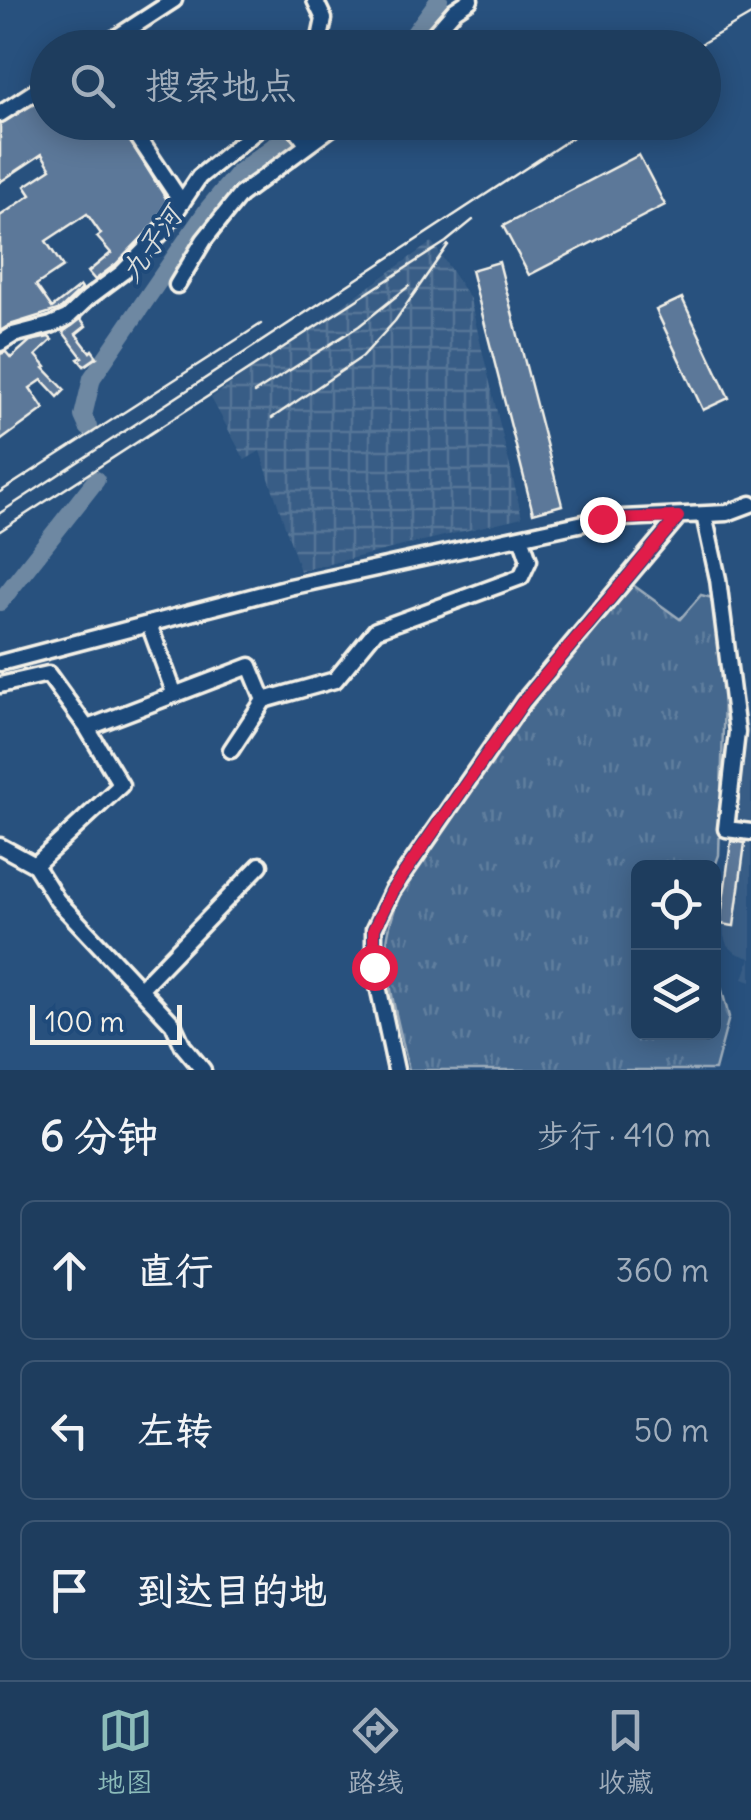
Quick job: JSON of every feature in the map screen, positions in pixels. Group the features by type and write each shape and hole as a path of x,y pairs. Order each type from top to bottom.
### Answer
{"street":[{"path":"128,30 174,0"},
{"path":"316,0 324,19 322,30"},
{"path":"438,30 470,0"},
{"path":"0,114 30,95"},
{"path":"140,140 182,203"},
{"path":"0,343 67,318 138,258 162,232 199,177 245,140"},
{"path":"304,140 308,145"},
{"path":"177,285 204,240 240,195 315,140"},
{"path":"0,663 289,587 602,519 727,513 751,504"},
{"path":"727,513 751,518"},
{"path":"704,515 718,579 738,732 726,829 751,832"},
{"path":"396,1070 374,967 374,929 392,891 523,702 678,517"},
{"path":"231,750 264,700 335,680 376,630 521,577 529,560 521,537"},
{"path":"150,624 175,694"},
{"path":"87,728 250,666 264,700"},
{"path":"0,685 48,674 121,785 35,864"},
{"path":"0,846 35,864 57,900 172,1024 183,1046 203,1070"},
{"path":"140,989 260,865"}],"shaded area":[{"path":"432,242 470,299 522,517 300,571 260,451 245,460 211,398"},
{"path":"743,724 751,725 751,982 743,979 750,958 727,945 723,921 733,838 729,824"}],"green space":[{"path":"633,585 680,619 701,595 716,599 724,698 719,855 717,860 631,860 631,1040 721,1040 721,987 729,1017 715,1070 409,1070 388,973 389,931 399,896 491,756"}],"building":[{"path":"30,106 30,140 129,140 169,203 154,225 95,280 88,272 111,253 97,237 101,234 87,214 46,241 63,267 36,285 52,308 80,286 82,289 61,309 0,331 0,216 31,195 25,186 51,169 42,154 0,182 0,124"},
{"path":"639,155 665,205 529,275 503,226"},
{"path":"499,262 562,505 533,513 471,270"},
{"path":"682,298 729,398 703,410 656,310"},
{"path":"81,319 86,326 76,334 97,357 84,366 78,359 82,357 63,332"},
{"path":"49,337 52,340 36,355 65,390 58,397 42,380 30,388 44,409 0,441 0,354 6,352 11,358 30,341"},
{"path":"731,841 745,843 734,926 721,924"}],"waterway":[{"name":"九子河","path":"417,30 439,0"},
{"name":"九子河","path":"88,427 83,416 92,378 208,209 238,173 283,140"},
{"name":"九子河","path":"0,602 96,480"}],"railway":[{"path":"721,32 751,15"},
{"path":"0,513 569,140"},
{"path":"0,531 446,242 473,220"},
{"path":"272,418 362,357 395,321 448,245"},
{"path":"254,393 359,326 409,286"},
{"path":"0,492 261,324"}],"route":[{"path":"374,967 374,929 392,891 523,702 678,517 602,519"}]}
